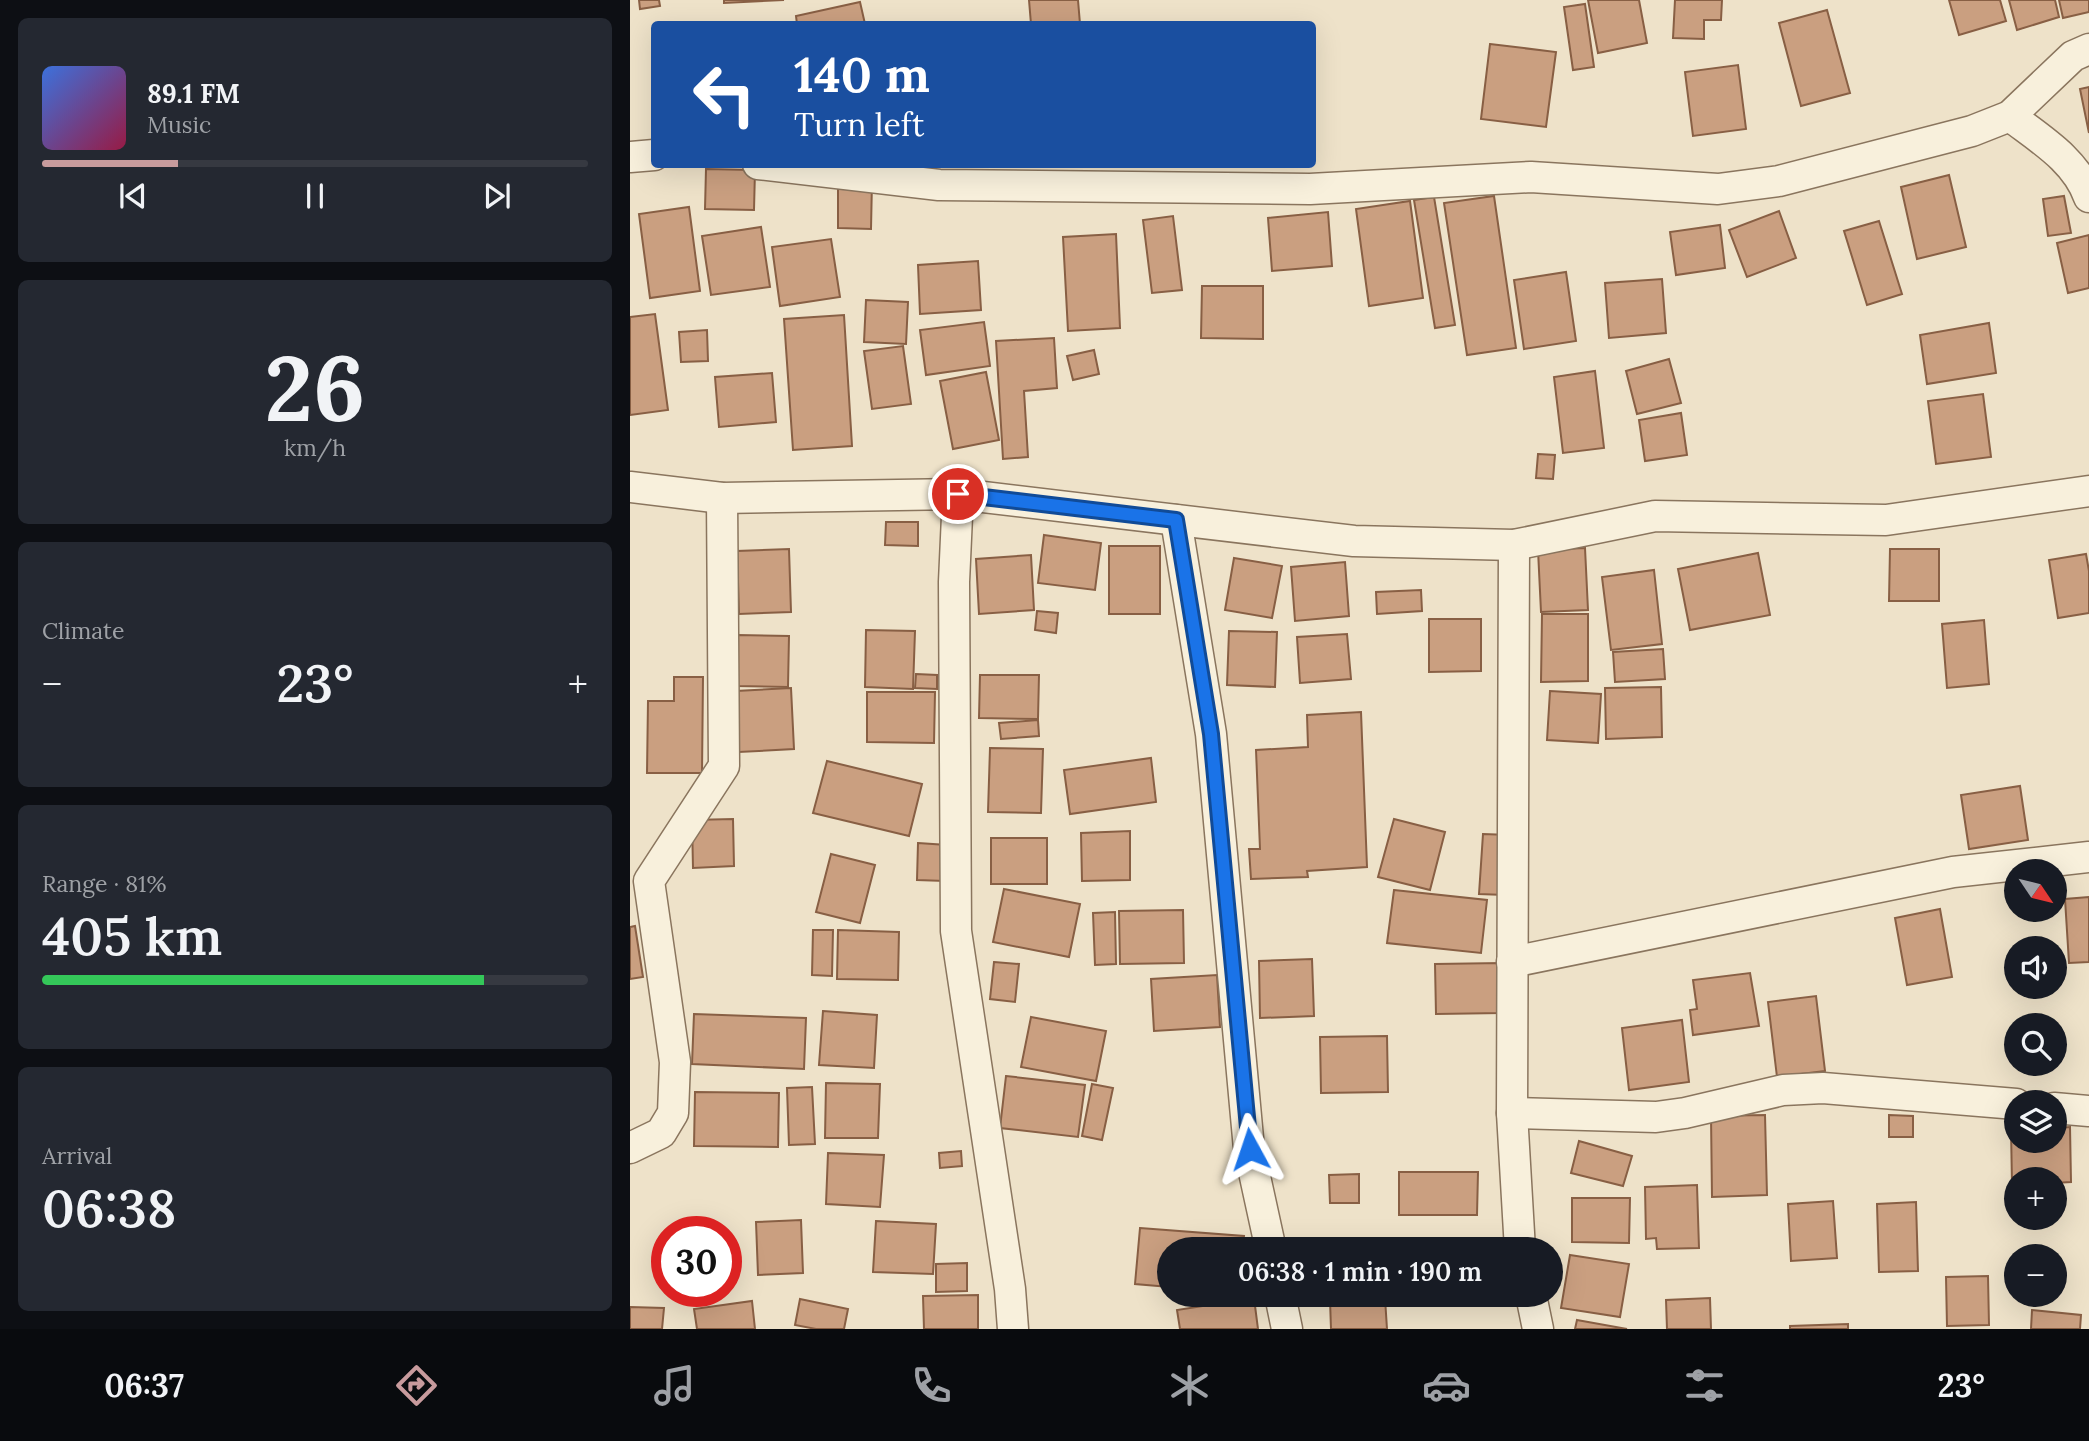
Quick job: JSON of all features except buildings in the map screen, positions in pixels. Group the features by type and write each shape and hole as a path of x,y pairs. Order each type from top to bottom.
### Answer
{"street":[{"path":"792,168 939,185 1310,188 1531,177 1718,189 1779,181 1972,131 2010,116 2073,56 2089,49"},
{"path":"2010,116 2065,160 2084,183 2089,197"},
{"path":"630,157 651,155"},
{"path":"630,487 722,498 958,494 1354,541 1514,545 1655,516 1886,520 2089,491"},
{"path":"958,494 954,582 956,931 1010,1289 1013,1329"},
{"path":"630,1148 661,1133 673,1113 675,1062 649,881 724,766 722,498"},
{"path":"1176,520 1211,734 1250,1149 1268,1237"},
{"path":"1514,545 1512,1113 1519,1237"},
{"path":"1513,962 1953,872 2089,858"},
{"path":"1512,1113 1656,1117 1685,1113 1783,1090 1823,1088 2004,1103"},
{"path":"2067,1109 2089,1111"},
{"path":"1282,1307 1287,1329"},
{"path":"1533,1307 1538,1329"}],"route":[{"path":"958,494 1176,520 1211,734 1250,1149"}]}
